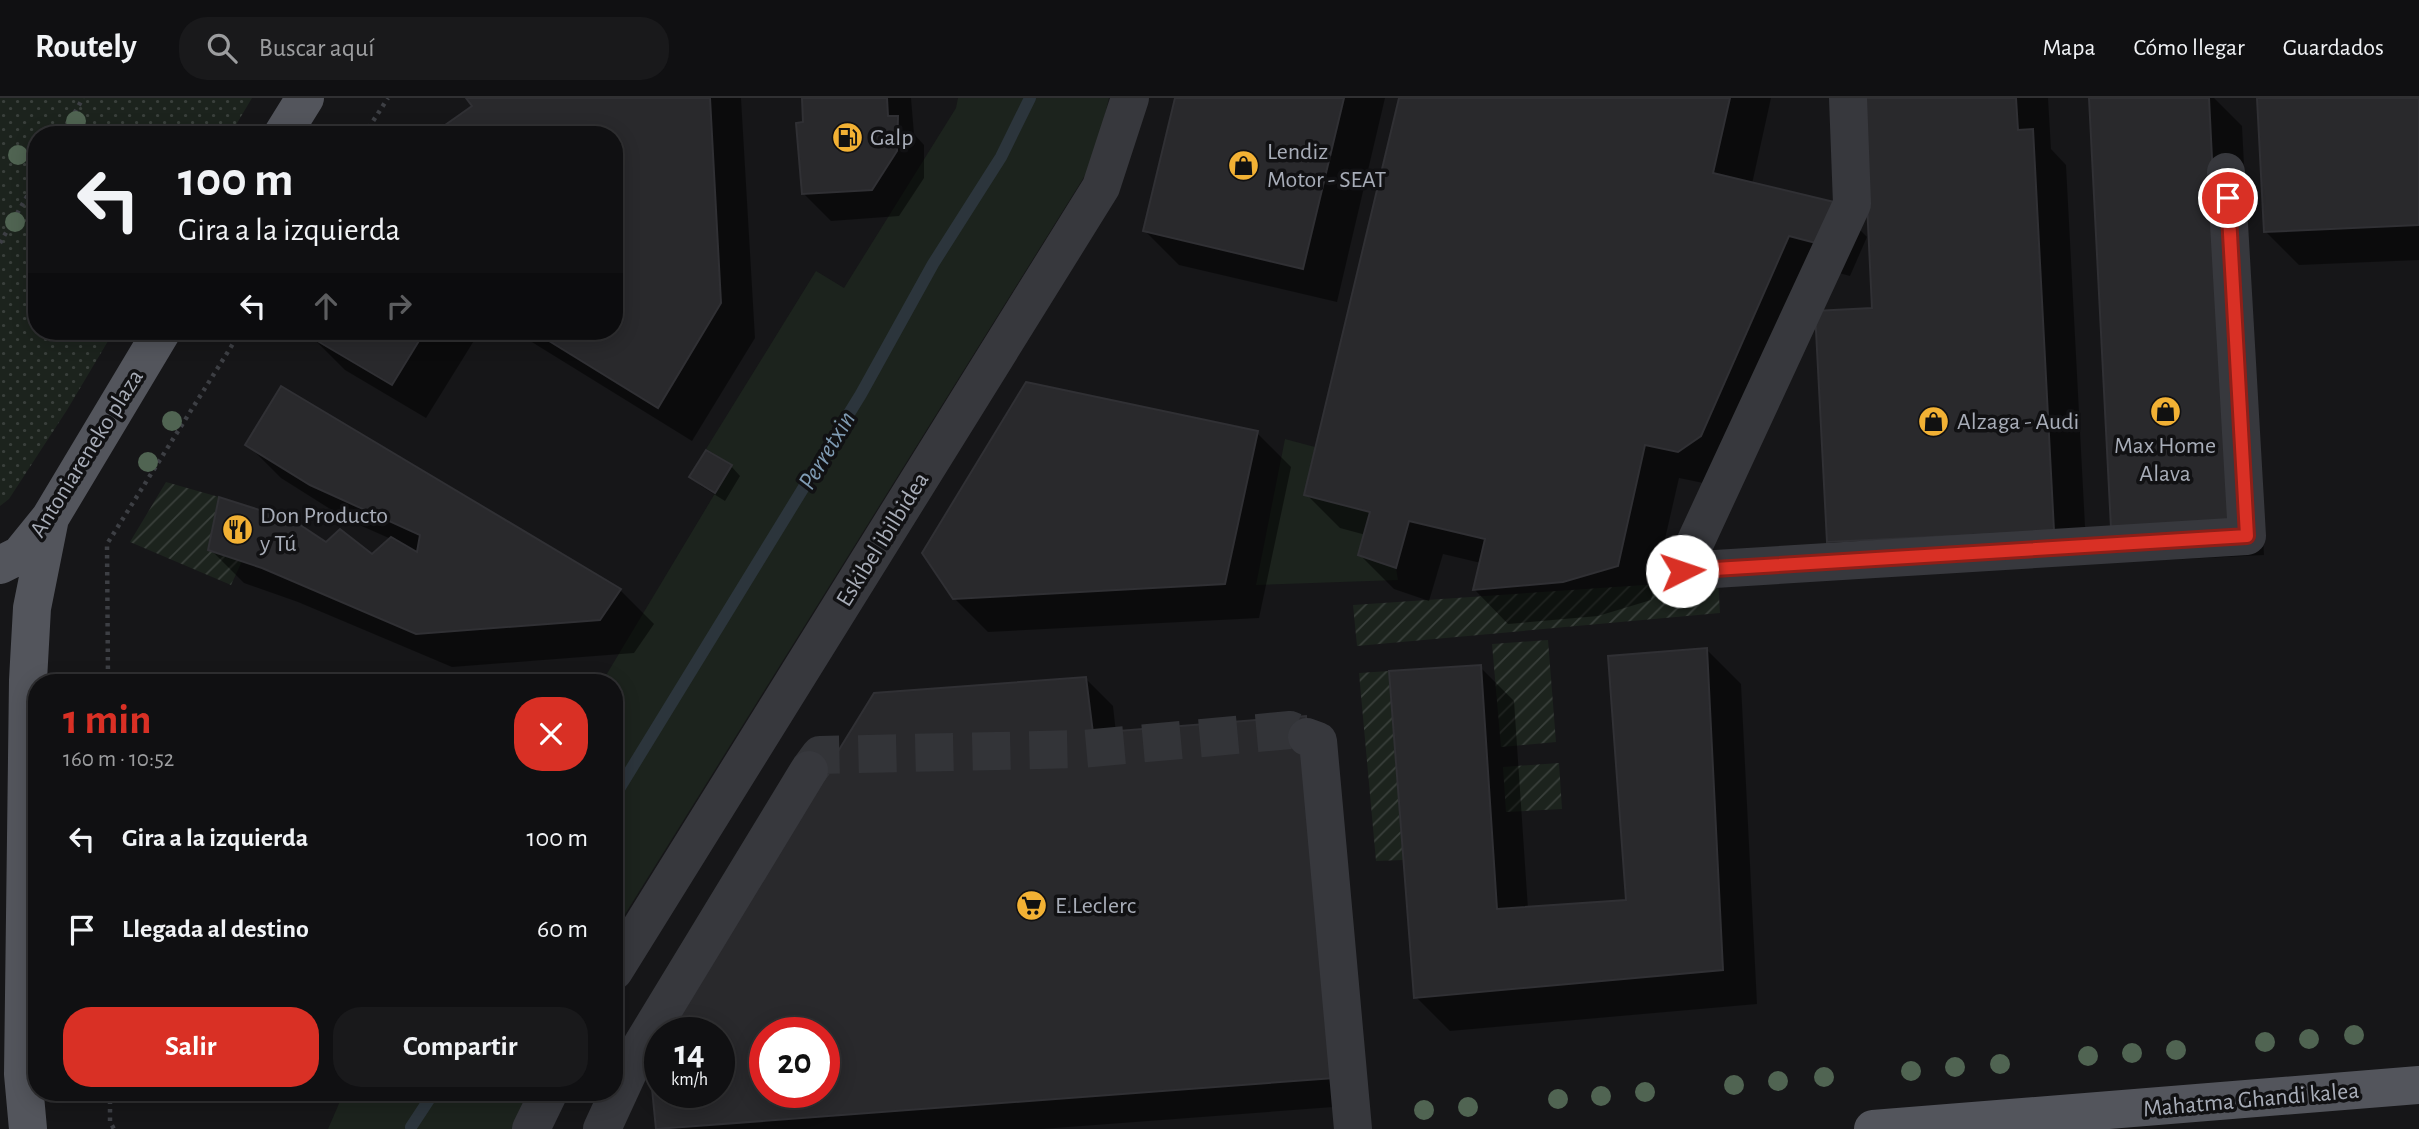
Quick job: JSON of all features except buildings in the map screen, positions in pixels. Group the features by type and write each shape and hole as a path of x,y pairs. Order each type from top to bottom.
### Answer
{"main road":[{"path":"288,126 305,98"},
{"name":"Antoniareneko plaza","path":"0,565 20,555 50,518 157,340"},
{"path":"28,674 32,608 50,518"},
{"path":"28,680 23,1074 28,1129"},
{"name":"Mahatma Ghandi kalea","path":"1873,1129 2419,1085"}],"street":[{"name":"Eskibel ibilbidea","path":"623,957 1101,187 1130,98"},
{"path":"1848,98 1852,204 1682,571 2247,536 2227,172"},
{"path":"1307,737 1318,741 1353,1129"},
{"path":"623,1083 637,1053 809,770"},
{"path":"531,1129 545,1101"},
{"path":"602,1129 615,1101"}],"path":[{"path":"67,126 83,98"},
{"path":"370,126 388,98"},
{"path":"0,243 28,195"},
{"path":"108,674 107,544 235,340"},
{"path":"110,1101 110,1122 114,1129"}],"shaded area":[{"path":"0,98 252,98 235,126 28,126 28,340 109,340 9,499 0,506"},
{"path":"958,98 1109,98 1094,161 623,918 623,674 607,674 732,465 706,449 816,271 844,288 956,108"},
{"path":"1285,439 1315,447 1304,495 1370,512 1358,555 1396,568 1398,580 1256,585"},
{"path":"166,482 219,497 208,550 242,561 231,585 130,542"},
{"path":"1718,580 1720,613 1357,646 1353,605"},
{"path":"1548,640 1556,742 1501,747 1492,644"},
{"path":"1389,671 1403,860 1376,861 1359,673"},
{"path":"1559,763 1562,809 1506,812 1503,767"},
{"path":"340,1101 523,1101 512,1129 328,1129"}],"waterway":[{"name":"Perretxin","path":"623,782 861,394 933,264 1001,157 1030,98"},
{"name":"Perretxin","path":"411,1127 428,1101"}],"tunnel":[{"path":"809,770 820,755 1082,749 1290,730 1307,737"}],"place":[{"name":"Galp","path":"847,137"},
{"name":"Lendiz Motor - SEAT","path":"1244,165"},
{"name":"Max Home Alava","path":"2165,411"},
{"name":"Alzaga - Audi","path":"1934,421"},
{"name":"Don Producto y Tú","path":"237,529"},
{"name":"E.Leclerc","path":"1032,905"}],"route":[{"path":"1682,571 2247,536 2228,198"}]}
